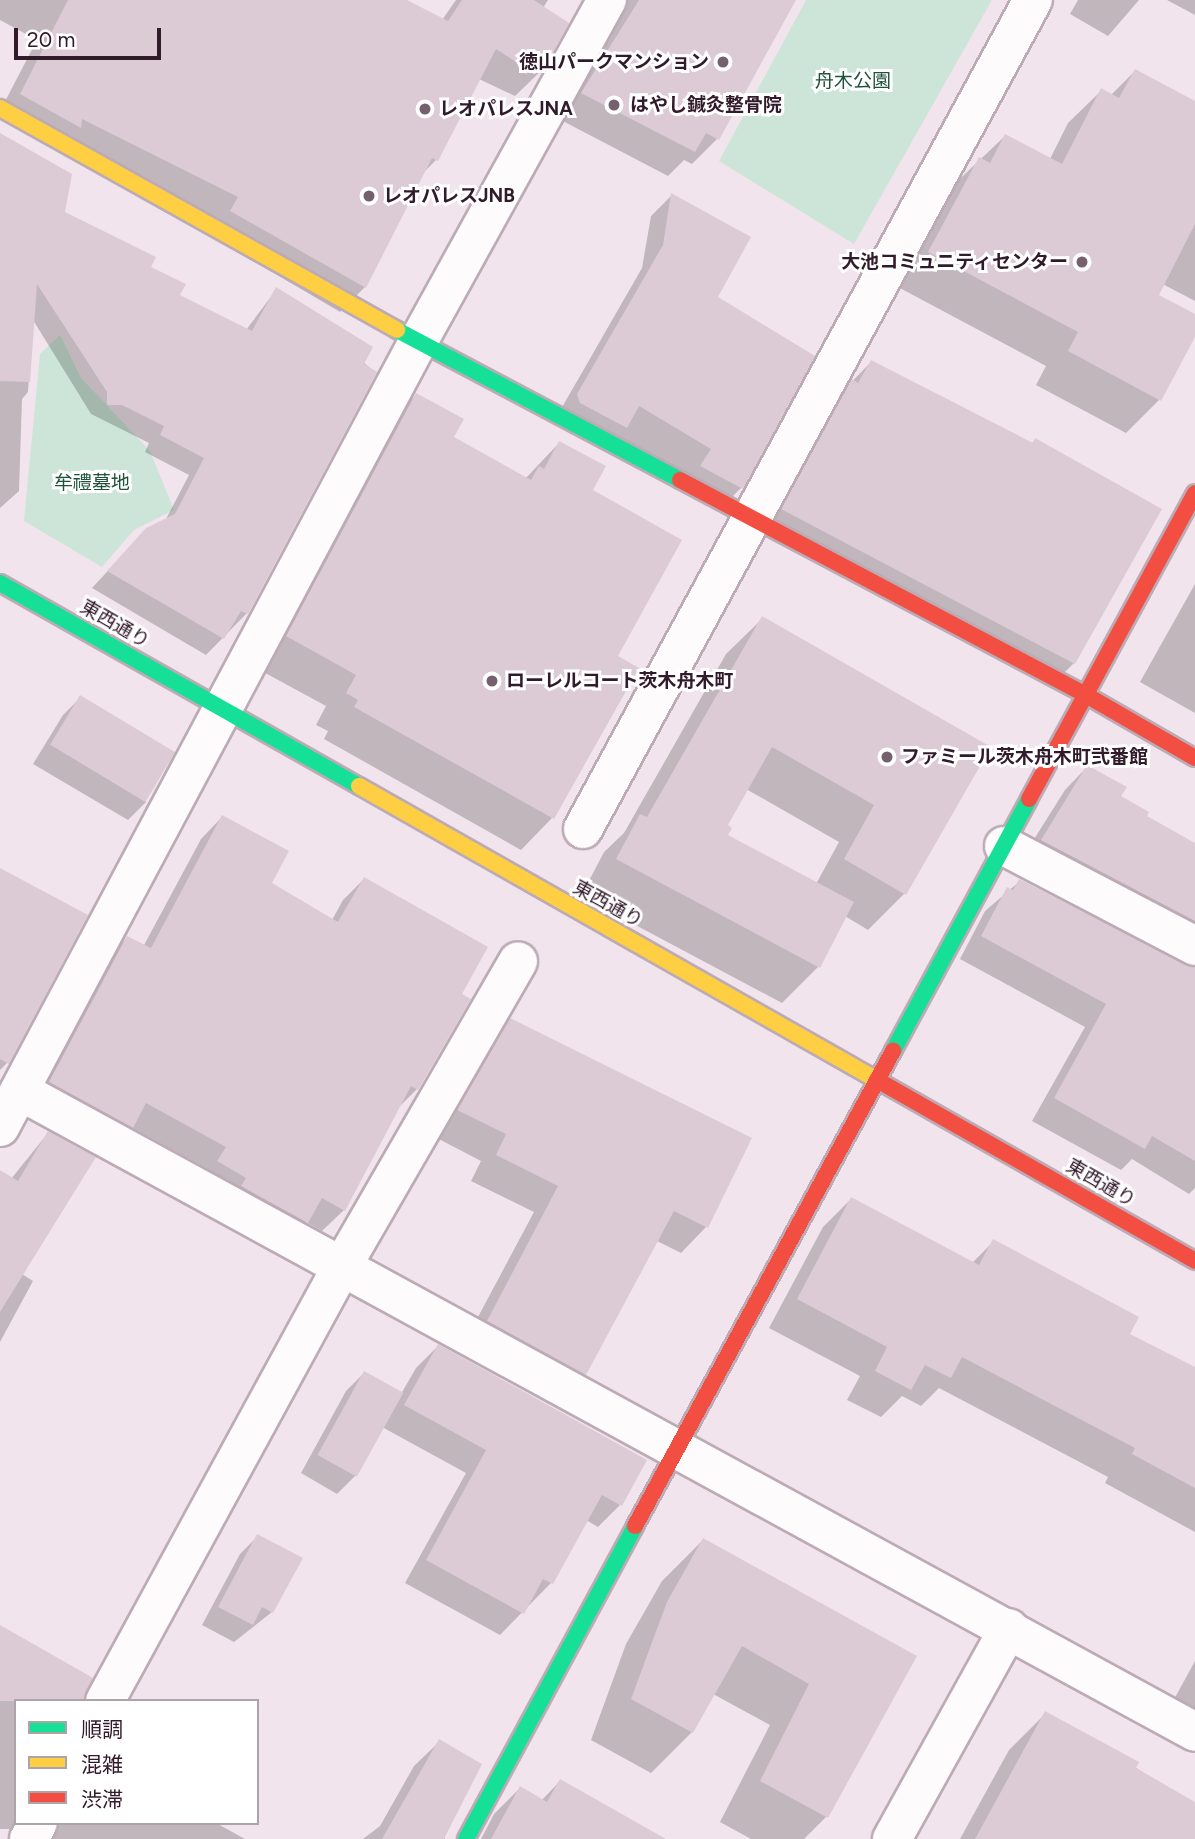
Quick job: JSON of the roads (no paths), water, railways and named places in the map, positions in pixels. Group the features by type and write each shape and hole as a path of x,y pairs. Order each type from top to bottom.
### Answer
{"street":[{"path":"0,1127 225,710 418,342 607,0"},
{"path":"583,829 1033,0"},
{"path":"0,108 418,342 751,522 1086,695 1195,758"},
{"path":"466,1839 1195,493"},
{"name":"東西通り","path":"0,583 1195,1261"},
{"path":"1004,846 1195,946"},
{"path":"106,1699 341,1268 517,961"},
{"path":"20,1091 341,1268 678,1446 1195,1732"},
{"path":"892,1839 1009,1628"}],"place":[{"name":"徳山パークマンション","path":"723,62"},
{"name":"はやし鍼灸整骨院","path":"614,105"},
{"name":"レオパレスJNA","path":"425,109"},
{"name":"レオパレスJNB","path":"369,196"},
{"name":"大池コミュニティセンター","path":"1082,262"},
{"name":"ローレルコート茨木舟木町","path":"492,681"},
{"name":"ファミール茨木舟木町弐番館","path":"887,757"}],"park label":[{"name":"舟木公園","path":"853,81"},
{"name":"牟禮墓地","path":"92,483"}]}
